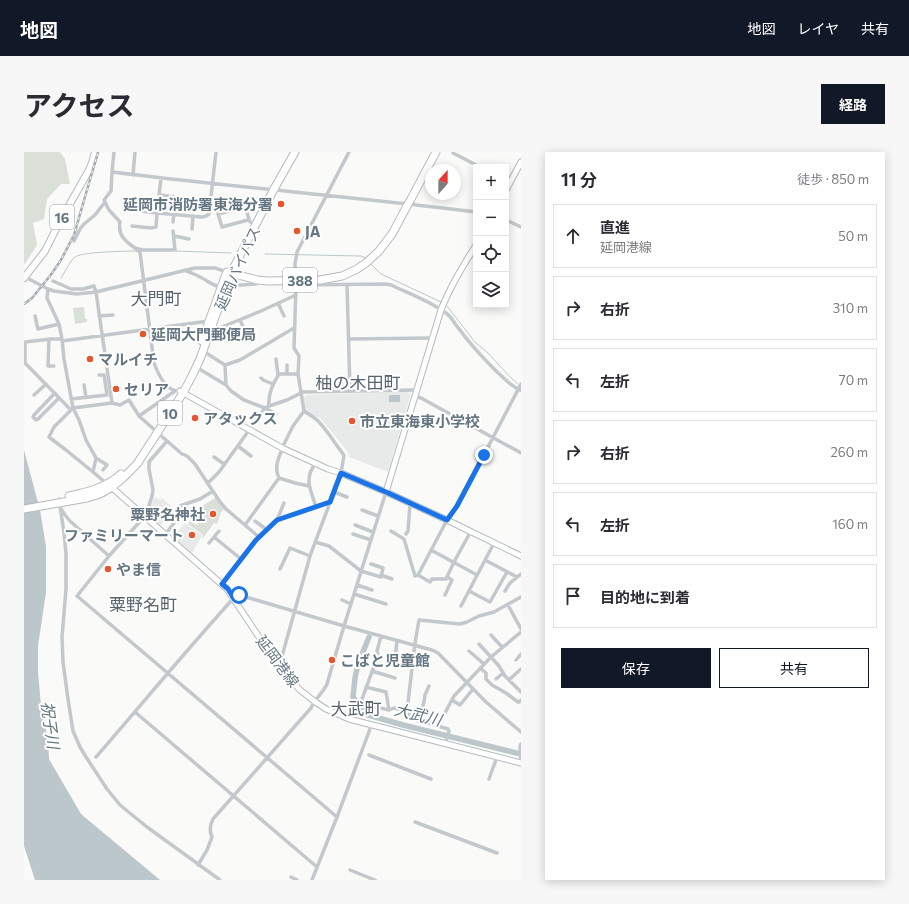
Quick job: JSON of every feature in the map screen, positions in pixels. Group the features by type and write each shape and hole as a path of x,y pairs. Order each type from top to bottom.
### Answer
{"highway":[{"name":"延岡バイパス","path":"229,273 290,152"},
{"name":"延岡バイパス","path":"24,509 58,502 109,486 138,455 156,431 194,363 209,321 250,222 295,152"},
{"name":"388","path":"427,164 431,152"},
{"name":"388","path":"429,164 436,152"},
{"name":"388","path":"435,164 442,152"},
{"name":"388","path":"229,273 257,280 296,283 342,276 357,269 369,261 379,251 392,234 425,172"},
{"name":"延岡バイパス","path":"179,392 196,367 203,351 224,286"},
{"name":"延岡バイパス","path":"24,506 58,502"}],"main road":[{"name":"16","path":"24,277 45,250 89,170 95,152"}],"street":[{"path":"74,241 80,229 95,215 111,191 114,152"},
{"path":"133,175 135,152"},
{"path":"141,210 202,217 209,214 216,152"},
{"path":"279,478 277,468 282,448 293,426 304,411 298,374 298,356 294,348 296,255 349,152"},
{"path":"453,153 474,164"},
{"path":"509,180 521,162"},
{"path":"112,172 212,184 402,202 473,212"},
{"path":"132,226 151,228 156,227 161,178"},
{"path":"159,195 210,201"},
{"path":"105,202 109,210 120,222 119,232 121,235 140,252 154,363 160,378 166,384 282,448 386,492 521,556"},
{"path":"245,207 250,222 222,227 218,214 245,207"},
{"path":"173,222 174,214"},
{"path":"192,229 193,216"},
{"path":"509,221 521,227"},
{"path":"135,248 142,250 175,250 173,231"},
{"path":"174,236 189,239"},
{"path":"198,865 207,850 212,837 210,833 210,824 213,819 311,708 314,701 324,690 327,684 441,310 454,282 473,250"},
{"path":"24,277 48,289 64,293 77,294 96,292 195,268 215,268 229,273"},
{"path":"185,270 200,277 210,284 224,286 256,284 257,280"},
{"path":"53,281 72,289 83,289 94,286 112,403"},
{"path":"296,283 392,285 430,303 447,314 478,351 509,383 520,390"},
{"path":"347,285 350,391"},
{"path":"48,289 47,298 59,324 72,409"},
{"path":"210,332 296,295"},
{"path":"278,303 284,316"},
{"path":"99,316 113,315"},
{"path":"35,316 38,329 59,324"},
{"path":"240,320 248,338"},
{"path":"103,470 107,465 96,458 86,440 80,420 72,409 59,398 25,363 25,342 49,339 62,340 209,321"},
{"path":"226,365 240,360 294,328"},
{"path":"349,339 433,338"},
{"path":"49,339 48,366 54,366"},
{"path":"203,351 226,365"},
{"path":"276,359 278,376"},
{"path":"226,365 226,385"},
{"path":"287,365 287,374"},
{"path":"196,367 226,385 230,391 244,400 267,407 276,414"},
{"path":"208,483 219,472 267,407 273,384 279,374 298,374"},
{"path":"71,399 107,394 104,375 99,376"},
{"path":"261,378 273,384"},
{"path":"34,395 46,384"},
{"path":"418,575 447,520 457,506 492,438 520,390 521,384"},
{"path":"84,385 86,397"},
{"path":"267,407 287,400 303,392 416,390"},
{"path":"139,416 179,392"},
{"path":"55,393 34,414 33,417 36,420 38,419 59,398"},
{"path":"414,396 421,398 521,453"},
{"path":"109,486 66,450 49,438 54,427 72,409 112,403 120,406 129,400 139,416 166,441 191,460 199,469 226,509 259,537"},
{"path":"279,667 310,556 341,473 344,455 317,420 304,411"},
{"path":"166,441 149,462 153,490 145,517 109,556 77,596 337,817"},
{"path":"238,446 251,456"},
{"path":"214,457 224,464"},
{"path":"93,472 96,458"},
{"path":"316,463 311,469 309,476 309,486 316,507"},
{"path":"279,478 309,486"},
{"path":"244,525 279,478"},
{"name":"延岡港線","path":"109,486 228,589 279,667 300,690 314,701 339,715 521,763"},
{"path":"165,535 174,523 175,511 177,508 200,499 213,491"},
{"path":"334,492 347,497"},
{"path":"58,502 70,521 109,556"},
{"path":"58,502 64,533 66,568 62,638 63,662 73,731 86,758 120,805 147,827 220,880"},
{"path":"277,520 330,502"},
{"path":"222,584 259,537 277,520 284,503"},
{"path":"406,534 408,531 410,504"},
{"path":"362,510 378,516"},
{"path":"255,521 267,530"},
{"path":"355,525 373,532"},
{"path":"209,543 219,531"},
{"path":"391,532 404,539 415,576 418,575 430,582 432,579 446,579 471,531"},
{"path":"353,534 371,540"},
{"path":"214,537 241,559"},
{"path":"315,542 329,546 361,572 380,577 381,575 392,579"},
{"path":"461,606 494,543"},
{"path":"280,569 290,548 310,556"},
{"path":"431,550 477,575"},
{"path":"485,560 517,577"},
{"path":"371,564 383,568 381,575"},
{"path":"469,591 490,602 507,572"},
{"path":"505,591 521,574"},
{"path":"445,595 452,580 447,577"},
{"path":"357,585 372,590"},
{"path":"354,594 386,604"},
{"path":"96,757 233,597 239,595 432,650 438,653 486,702 521,732"},
{"path":"407,712 419,620 460,624 479,616 494,612 521,597"},
{"path":"342,600 351,604"},
{"path":"438,726 452,700 467,682 491,657 521,631 508,605"},
{"path":"491,634 502,647"},
{"path":"381,636 377,651 378,655 361,702 363,704 389,710 394,708 407,712 412,718 418,721 447,729 449,731 445,743"},
{"path":"395,658 397,641"},
{"path":"479,644 520,691"},
{"path":"469,651 482,666 486,673 486,679 492,685 518,702 521,700"},
{"path":"516,660 521,654"},
{"path":"509,680 521,669"},
{"path":"372,671 395,678"},
{"path":"496,679 503,673"},
{"path":"418,721 429,686"},
{"path":"366,687 386,692 389,710"},
{"path":"452,700 460,705 473,689"},
{"path":"135,712 317,867"},
{"path":"312,880 370,729 370,724"},
{"path":"521,745 521,763"},
{"path":"369,755 431,779"},
{"path":"489,779 497,757"},
{"path":"415,822 497,853"},
{"path":"350,870 375,880"},
{"path":"291,877 297,880"}],"shaded area":[{"path":"24,152 60,152 65,159 70,184 61,184 47,199 44,219 33,223 37,245 25,264 24,263"},
{"path":"84,307 85,319 87,319 87,322 75,324 73,308"},
{"path":"411,393 388,472 349,457 348,452 321,419 305,411 305,395"},
{"path":"389,395 400,395 400,402 389,402"},
{"path":"24,450 40,510 46,547 46,592 38,646 38,672 41,706 48,739 49,759 81,814 160,880 35,880 24,846"},
{"path":"154,497 161,500 162,498 173,508 160,526 148,514"},
{"path":"217,497 225,508 221,512 217,524 214,523 202,538 203,535 188,524 190,521 197,525 204,514 201,512 204,510 202,506"},
{"path":"185,523 202,535 192,554 173,537"}],"waterway":[{"path":"61,278 71,261 79,255 104,252 137,251"},
{"path":"176,251 231,253"},
{"path":"265,254 361,256 366,258"},
{"path":"371,264 381,274 441,302"},
{"path":"447,306 475,342 488,353 518,384"},
{"name":"大武川","path":"369,637 358,664 353,697 368,715 521,754"}],"railway":[{"path":"24,304 32,298 50,276 61,260 74,235 98,152"}],"place":[{"name":"延岡市消防署東海分署","path":"281,204"},
{"name":"JA","path":"297,231"},
{"name":"延岡大門郵便局","path":"143,334"},
{"name":"マルイチ","path":"90,359"},
{"name":"セリア","path":"116,389"},
{"name":"アタックス","path":"195,418"},
{"name":"市立東海東小学校","path":"352,421"},
{"name":"粟野名神社","path":"213,514"},
{"name":"ファミリーマート","path":"192,535"},
{"name":"やま信","path":"108,569"},
{"name":"こばと児童館","path":"332,660"}],"district":[{"name":"大門町","path":"156,298"},
{"name":"柚の木田町","path":"358,382"},
{"name":"粟野名町","path":"143,604"},
{"name":"大武町","path":"356,708"}],"route":[{"path":"239,595 233,597 228,589 222,584 256,540 277,520 330,502 341,473 447,520 457,506 484,455"}],"water label":[{"name":"祝子川","path":"51,725"}]}
